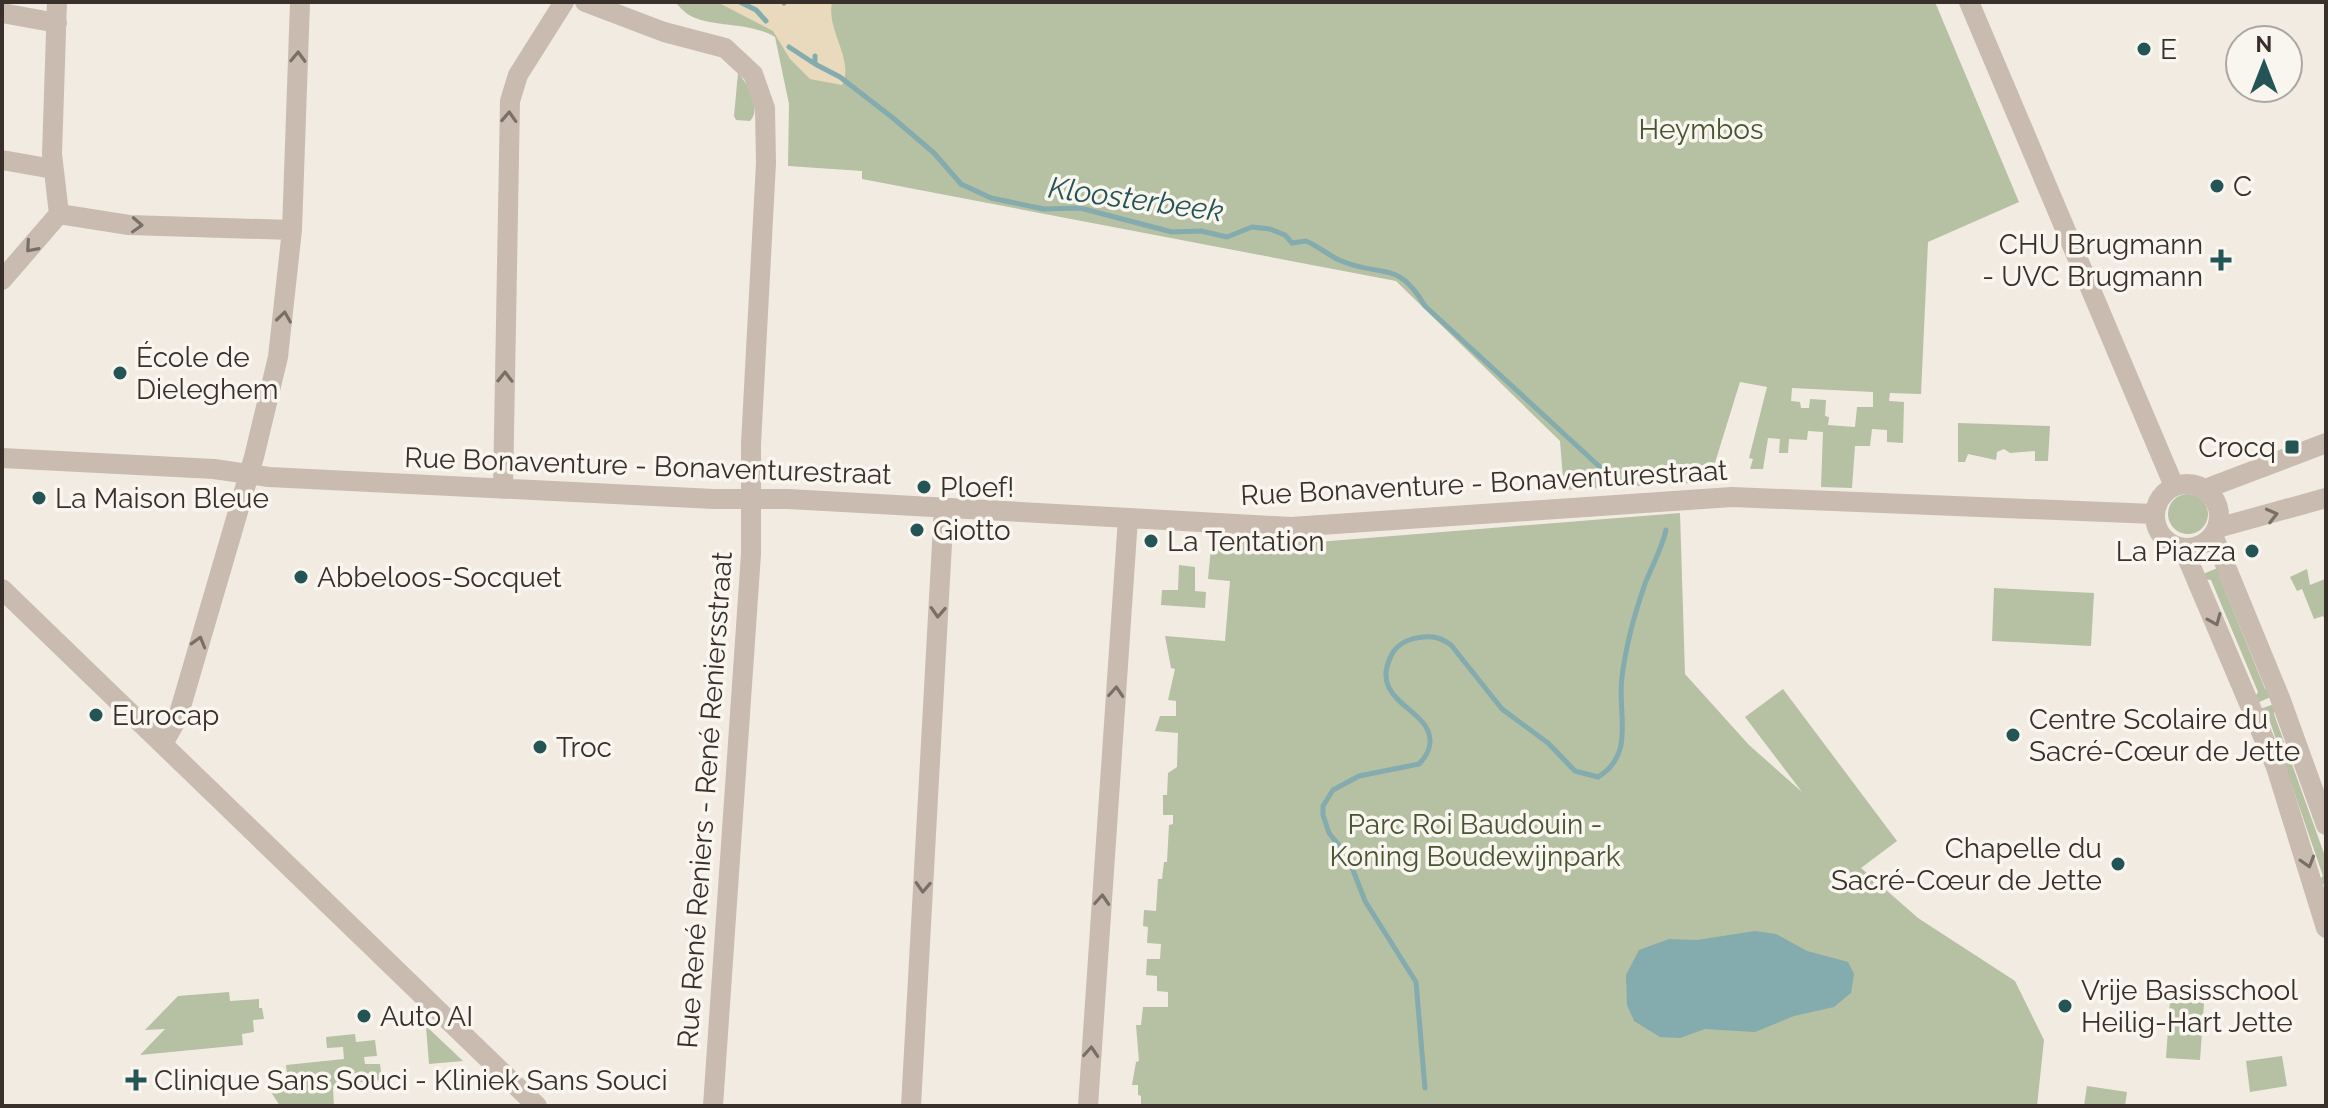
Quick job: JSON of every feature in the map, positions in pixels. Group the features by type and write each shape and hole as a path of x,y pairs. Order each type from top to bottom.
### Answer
{"street":[{"path":"2,280 59,214 53,169 57,2"},
{"path":"163,744 178,717 249,475 278,357 292,230 300,2"},
{"path":"503,489 510,101 518,75 564,2"},
{"name":"Rue René Reniers - René Reniersstraat","path":"585,2 644,26 725,48 753,74 765,108 766,163 751,444 752,497 713,1106"},
{"path":"1969,2 2174,486"},
{"path":"2,13 57,23"},
{"path":"2,160 53,169"},
{"path":"59,214 129,225 292,230"},
{"path":"2205,489 2326,443"},
{"name":"Rue Bonaventure - Bonaventurestraat","path":"2,458 503,489 714,499 752,497 1299,527 1732,497 2154,514"},
{"path":"2326,825 2215,532 2218,506 2205,489 2190,484 2174,486 2157,503 2154,514 2162,537 2183,548 2276,767 2326,928"},
{"path":"2183,548 2205,543 2215,532 2326,498"},
{"path":"911,1106 944,507"},
{"path":"1088,1106 1128,518"},
{"path":"2,589 537,1106"}],"green space":[{"name":"Heymbos","path":"675,2 1935,2 2019,202 1928,242 1921,394 1890,393 1889,401 1904,402 1903,443 1887,442 1887,430 1872,429 1870,446 1855,446 1852,488 1821,487 1823,432 1808,431 1807,440 1789,439 1788,453 1779,453 1780,439 1768,438 1763,469 1750,469 1753,459 1749,458 1767,387 1740,382 1709,482 1564,490 1560,441 1396,281 862,179 862,171 788,166 789,104 775,37 753,29 698,19 687,14","holes":["1792,388 1873,392 1873,407 1857,407 1855,427 1828,425 1826,400 1810,399 1809,408 1801,408 1800,402 1791,401"]},
{"path":"738,73 754,103 755,110 750,121 736,120 734,116"},
{"path":"1958,423 2050,426 2048,461 2035,461 2035,451 2010,453 2004,449 1997,452 1996,460 1968,454 1965,462 1958,462"},
{"path":"2188,494 2202,500 2208,514 2202,528 2188,534 2174,528 2168,514 2174,500"},
{"name":"Parc Roi Baudouin - Koning Boudewijnpark","path":"1680,513 1685,674 1749,745 1802,792 1745,717 1783,689 1897,841 1861,868 1918,918 2015,981 2044,1040 2037,1106 1136,1106 1141,1105 1141,1096 1138,1095 1138,1085 1132,1085 1136,1062 1139,1061 1136,1025 1141,1025 1143,1007 1168,1007 1168,992 1157,991 1157,976 1146,975 1147,959 1160,959 1161,944 1147,943 1148,927 1143,926 1144,910 1156,911 1158,879 1162,879 1164,862 1167,862 1169,825 1173,824 1173,815 1163,815 1163,795 1167,795 1168,773 1177,767 1178,733 1155,731 1160,716 1176,716 1176,701 1168,700 1175,669 1171,668 1165,636 1225,641 1230,581 1208,579 1212,538 1318,542"},
{"path":"1179,565 1195,567 1195,591 1206,592 1205,608 1161,605 1162,590 1178,590"},
{"path":"2220,567 2219,575 2265,689 2271,690 2273,696 2257,703 2255,697 2258,692 2211,580 2204,579 2203,574"},
{"path":"2307,569 2310,585 2325,579 2326,571 2326,623 2323,616 2314,619 2302,589 2297,591 2290,577"},
{"path":"1994,588 2094,593 2091,646 1992,641"},
{"path":"2277,703 2274,714 2326,859 2326,884 2320,885 2319,880 2323,876 2268,716 2262,714 2260,709"},
{"path":"2171,986 2205,989 2200,1060 2166,1058"},
{"path":"229,992 230,1001 259,999 259,1008 262,1008 264,1019 253,1020 254,1032 242,1034 243,1045 140,1055 165,1029 145,1030 178,996"},
{"path":"426,1026 463,1061 429,1064"},
{"path":"355,1034 356,1042 375,1040 377,1056 364,1057 365,1064 380,1064 382,1080 351,1083 351,1087 333,1089 334,1106 280,1106 271,1092 289,1090 286,1065 344,1059 343,1047 327,1048 326,1037"},
{"path":"2282,1056 2287,1086 2250,1092 2246,1061"},
{"path":"2087,1086 2127,1092 2125,1106 2084,1106"}],"sand":[{"path":"717,2 832,2 833,24 845,66 842,85 810,79 790,59 773,31"}],"water":[{"path":"1755,931 1776,934 1807,951 1848,962 1854,974 1851,993 1834,1007 1794,1016 1755,1032 1705,1029 1680,1038 1660,1037 1634,1021 1627,1005 1626,975 1639,950 1669,939 1697,940"}],"waterway":[{"name":"Kloosterbeek","path":"740,2 756,10 766,21"},
{"name":"Kloosterbeek","path":"789,47 815,64"},
{"name":"Kloosterbeek","path":"815,56 815,64 840,77 893,118 934,153 961,184 991,198 1044,209 1080,208 1172,232 1201,231 1227,237 1252,227 1270,229 1285,235 1292,243 1306,241 1339,260 1397,275 1406,281 1425,306 1601,468"},
{"name":"Kloosterbeek","path":"1425,1088 1416,982 1365,901 1348,857 1329,833 1323,806 1333,790 1359,776 1419,764 1425,757 1430,744 1428,731 1423,722 1391,691 1387,681 1392,654 1405,642 1418,638 1434,637 1451,645 1502,709 1548,743 1575,771 1598,777 1610,768 1621,745 1621,691 1628,640 1666,530"}],"place":[{"name":"E","path":"2144,49"},
{"name":"C","path":"2217,186"},
{"name":"CHU Brugmann - UVC Brugmann","path":"2221,260"},
{"name":"École de Dieleghem","path":"120,373"},
{"name":"Crocq","path":"2292,447"},
{"name":"Ploef!","path":"924,487"},
{"name":"La Maison Bleue","path":"39,498"},
{"name":"Giotto","path":"917,530"},
{"name":"La Tentation","path":"1151,541"},
{"name":"La Piazza","path":"2252,551"},
{"name":"Abbeloos-Socquet","path":"301,577"},
{"name":"Eurocap","path":"96,715"},
{"name":"Centre Scolaire du Sacré-Cœur de Jette","path":"2013,735"},
{"name":"Troc","path":"540,747"},
{"name":"Chapelle du Sacré-Cœur de Jette","path":"2118,864"},
{"name":"Vrije Basisschool Heilig-Hart Jette","path":"2065,1006"},
{"name":"Auto AI","path":"364,1016"},
{"name":"Clinique Sans Souci - Kliniek Sans Souci","path":"136,1080"}]}
